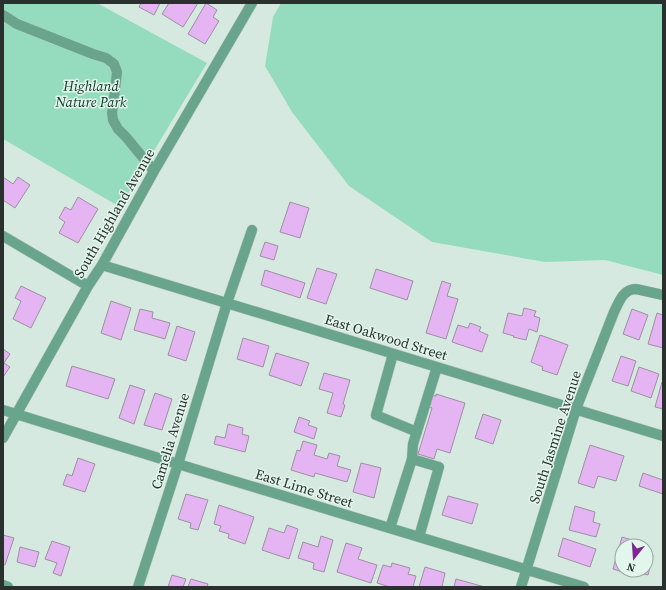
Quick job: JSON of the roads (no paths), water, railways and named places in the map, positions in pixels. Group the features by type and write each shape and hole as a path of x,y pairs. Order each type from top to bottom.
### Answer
{"street":[{"name":"South Highland Avenue","path":"3,438 88,286 102,265 154,171 252,3"},
{"path":"3,15 17,24 106,58 114,64 116,81 112,113 113,120 118,129 154,171"},
{"name":"Camelia Avenue","path":"138,587 178,464 226,303 252,230"},
{"path":"3,236 88,286"},
{"name":"East Oakwood Street","path":"102,265 663,436"},
{"name":"South Jasmine Avenue","path":"521,587 576,409 614,312 621,298 632,289 663,295"},
{"path":"393,354 376,415 417,432"},
{"path":"390,528 412,459 413,444 437,367"},
{"name":"East Lime Street","path":"3,410 584,587"},
{"path":"412,459 439,467 419,537"},
{"path":"3,585 8,587"}],"park label":[{"name":"Highland Nature Park","path":"91,94"}]}
